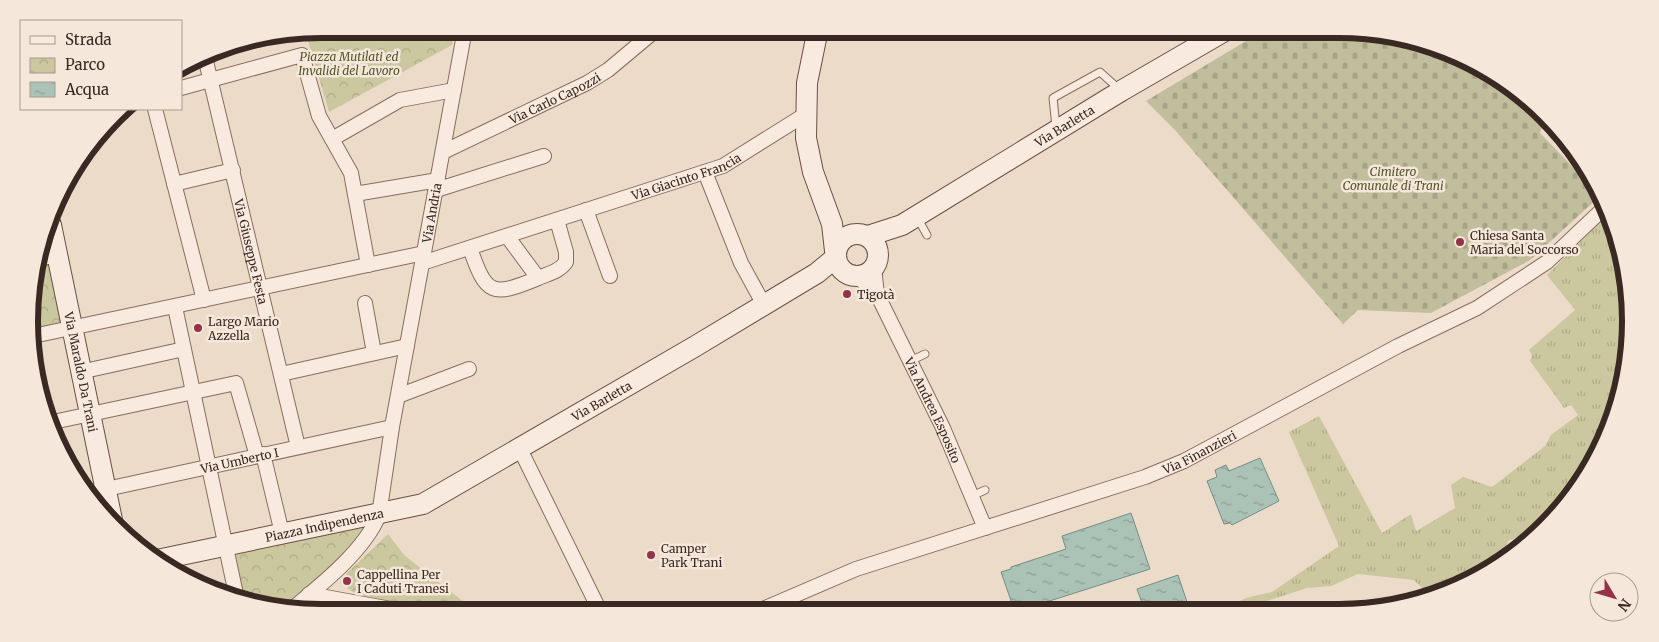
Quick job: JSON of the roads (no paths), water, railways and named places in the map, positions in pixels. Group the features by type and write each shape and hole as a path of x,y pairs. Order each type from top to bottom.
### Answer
{"street":[{"name":"Via Andria","path":"379,515 392,427 463,38"},
{"name":"Via Carlo Capozzi","path":"443,152 587,83 608,70 646,38"},
{"path":"816,38 808,68 806,114 809,157 852,252"},
{"name":"Via Barletta","path":"379,515 410,508 437,498 519,447 910,220 1056,130 1212,38"},
{"path":"182,88 302,56 319,116 348,165 368,265"},
{"name":"Via Giuseppe Festa","path":"206,62 298,447"},
{"path":"332,139 400,100 454,90"},
{"path":"155,110 204,300"},
{"name":"Via Giacinto Francia","path":"38,335 368,265 423,258 470,248 731,162 806,114"},
{"path":"355,194 437,185 544,156"},
{"path":"174,184 233,170"},
{"path":"705,172 741,263 764,305"},
{"path":"586,210 610,276"},
{"name":"Via Finanzieri","path":"774,604 843,574 1145,477 1184,461 1398,346 1477,308 1547,262 1600,212"},
{"path":"470,248 480,273 493,288 505,291 556,271 566,262 566,252 557,220"},
{"path":"507,236 538,278"},
{"name":"Via Maraldo Da Trani","path":"50,240 48,257 71,328 89,415 97,491"},
{"name":"Via Andrea Esposito","path":"852,252 877,294 979,493 985,528"},
{"path":"365,303 374,353"},
{"path":"175,307 235,591"},
{"path":"281,374 407,346"},
{"path":"80,372 184,349"},
{"path":"398,396 469,369"},
{"path":"56,421 236,383 260,455 282,534"},
{"name":"Via Umberto I","path":"97,491 392,427"},
{"path":"519,447 597,604"},
{"name":"Piazza Indipendenza","path":"165,558 379,515"},
{"name":"Piazza Indipendenza","path":"298,604 354,552 374,527 379,515"},
{"path":"309,594 364,604"}],"lane":[{"path":"1056,130 1053,98 1100,72 1121,91"},
{"path":"910,220 927,235"},
{"path":"910,361 925,354"}],"water":[{"path":"1260,458 1279,501 1232,525 1230,523 1224,524 1207,481 1217,477 1215,470 1226,465 1229,471"},
{"path":"1131,513 1150,569 1040,604 1012,604 1001,572 1066,549 1062,536"},
{"path":"1178,575 1188,604 1142,604 1137,589"}],"place":[{"name":"Chiesa Santa Maria del Soccorso","path":"1460,242"},
{"name":"Tigotà","path":"847,294"},
{"name":"Largo Mario Azzella","path":"198,328"},
{"name":"Camper Park Trani","path":"651,555"},
{"name":"Cappellina Per I Caduti Tranesi","path":"347,581"}],"park label":[{"name":"Piazza Mutilati ed Invalidi del Lavoro","path":"349,63"},
{"name":"Cimitero Comunale di Trani","path":"1393,178"}]}
